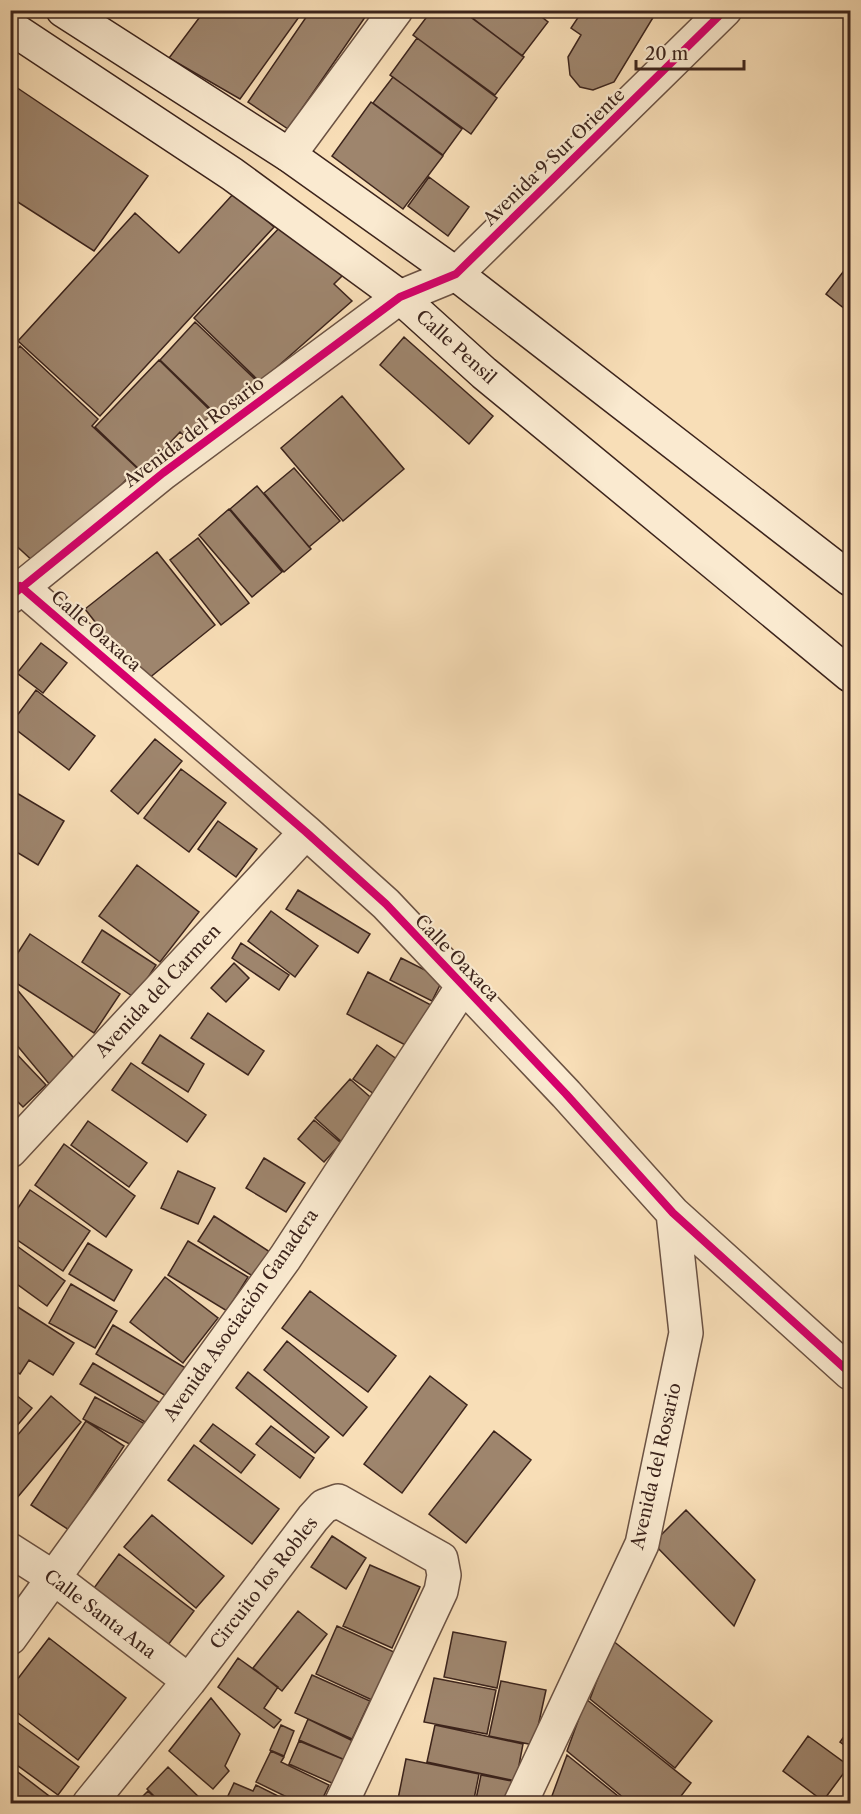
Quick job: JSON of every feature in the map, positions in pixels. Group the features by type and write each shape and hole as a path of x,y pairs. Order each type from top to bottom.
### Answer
{"street":[{"path":"63,10 289,155 456,274 850,579"},
{"path":"289,155 396,10"},
{"name":"Avenida 9 Sur Oriente","path":"456,274 725,10"},
{"name":"Calle Pensil","path":"10,27 232,174 400,297 484,373 850,675"},
{"name":"Avenida del Rosario","path":"15,592 164,473 400,297 456,274"},
{"name":"Calle Oaxaca","path":"15,592 306,832 386,904 566,1094 673,1213 850,1373"},
{"name":"Avenida del Carmen","path":"10,1151 306,832"},
{"name":"Avenida Asociación Ganadera","path":"10,1638 285,1258 463,986"},
{"name":"Avenida del Rosario","path":"521,1803 642,1544 686,1333 673,1213"},
{"name":"Circuito los Robles","path":"89,1803 189,1681 324,1506 338,1501 441,1559 444,1575 441,1591 341,1803"},
{"name":"Calle Santa Ana","path":"10,1550 54,1578 189,1681"}],"building":[{"path":"205,10 304,10 240,99 169,58"},
{"path":"311,10 370,10 288,129 248,102"},
{"path":"432,10 461,10 524,57 495,95 413,35"},
{"path":"462,10 533,10 548,22 522,56"},
{"path":"583,10 657,11 614,82 593,90 580,87 570,75 568,57 581,35 571,28"},
{"path":"417,38 497,98 471,134 390,75"},
{"path":"393,77 462,129 443,155 373,103"},
{"path":"10,83 148,176 94,251 10,197"},
{"path":"371,102 443,156 403,209 332,156"},
{"path":"429,177 469,207 448,236 408,206"},
{"path":"235,192 274,227 100,416 18,341 135,213 179,253"},
{"path":"282,225 346,272 334,284 352,301 260,382 194,318"},
{"path":"850,263 850,313 826,294"},
{"path":"195,322 262,386 226,424 160,360"},
{"path":"404,337 493,416 469,444 380,365"},
{"path":"20,346 98,419 92,426 137,468 66,545 35,563 10,540 10,357"},
{"path":"159,360 218,418 193,444 180,432 142,472 95,427"},
{"path":"342,396 404,469 343,521 281,448"},
{"path":"294,468 340,521 309,547 264,493"},
{"path":"257,486 311,549 284,572 230,509"},
{"path":"229,509 282,572 252,597 199,535"},
{"path":"198,538 249,603 221,625 170,560"},
{"path":"157,552 215,625 143,683 85,609"},
{"path":"41,643 67,663 43,693 17,673"},
{"path":"36,690 95,736 69,770 10,725"},
{"path":"155,739 182,761 138,814 111,791"},
{"path":"181,769 226,803 189,852 144,818"},
{"path":"10,789 64,821 38,865 10,848"},
{"path":"218,821 257,849 236,877 198,849"},
{"path":"137,865 199,912 160,962 99,916"},
{"path":"298,890 370,934 358,953 286,909"},
{"path":"271,911 318,946 295,977 248,941"},
{"path":"102,930 156,965 135,998 82,962"},
{"path":"30,934 120,994 94,1033 10,979 10,965"},
{"path":"241,943 289,975 279,990 232,958"},
{"path":"401,958 443,979 432,1001 390,980"},
{"path":"234,963 249,978 226,1002 211,988"},
{"path":"368,972 431,1005 409,1047 347,1014"},
{"path":"10,981 77,1062 50,1085 10,1037"},
{"path":"208,1013 264,1051 248,1075 191,1038"},
{"path":"160,1035 204,1064 188,1092 142,1063"},
{"path":"377,1045 398,1060 374,1094 353,1079"},
{"path":"10,1047 46,1085 23,1107 10,1094"},
{"path":"131,1063 206,1115 187,1142 112,1090"},
{"path":"350,1079 378,1104 343,1143 315,1118"},
{"path":"314,1120 341,1143 324,1162 298,1139"},
{"path":"88,1121 147,1163 129,1187 71,1145"},
{"path":"64,1144 135,1196 106,1237 35,1185"},
{"path":"264,1158 305,1183 286,1212 246,1188"},
{"path":"178,1171 215,1188 198,1224 161,1208"},
{"path":"30,1190 90,1231 63,1271 10,1235 10,1220"},
{"path":"214,1216 270,1252 254,1277 198,1241"},
{"path":"10,1241 65,1281 47,1306 10,1279"},
{"path":"188,1241 248,1277 227,1311 168,1275"},
{"path":"88,1243 132,1270 114,1301 69,1274"},
{"path":"165,1277 218,1318 183,1363 130,1322"},
{"path":"71,1284 117,1311 95,1348 49,1323"},
{"path":"310,1291 396,1356 368,1392 282,1328"},
{"path":"10,1302 74,1343 53,1375 29,1360 20,1374 10,1368"},
{"path":"113,1325 194,1373 176,1402 96,1354"},
{"path":"287,1341 367,1407 343,1436 264,1370"},
{"path":"93,1363 169,1408 157,1429 80,1384"},
{"path":"248,1372 329,1437 315,1453 236,1388"},
{"path":"430,1376 467,1405 402,1493 364,1464"},
{"path":"10,1390 32,1408 10,1434"},
{"path":"51,1396 81,1422 11,1505 10,1444"},
{"path":"95,1397 147,1425 135,1447 83,1419"},
{"path":"86,1421 124,1446 69,1530 31,1505"},
{"path":"213,1424 255,1455 241,1473 200,1441"},
{"path":"271,1426 314,1458 300,1478 256,1444"},
{"path":"494,1431 531,1460 466,1543 429,1514"},
{"path":"194,1445 279,1509 252,1544 168,1480"},
{"path":"686,1510 755,1580 734,1626 653,1543"},
{"path":"152,1515 224,1576 196,1608 124,1547"},
{"path":"332,1536 366,1558 346,1589 311,1567"},
{"path":"119,1554 194,1611 168,1645 94,1588"},
{"path":"370,1565 420,1587 392,1648 343,1626"},
{"path":"298,1611 327,1634 282,1691 253,1668"},
{"path":"337,1626 394,1652 372,1700 316,1674"},
{"path":"453,1632 506,1642 497,1688 444,1677"},
{"path":"49,1638 126,1698 78,1760 10,1707 10,1689"},
{"path":"612,1640 712,1721 675,1768 590,1699"},
{"path":"238,1658 278,1687 264,1708 281,1720 274,1728 218,1687"},
{"path":"312,1675 370,1701 352,1739 295,1713"},
{"path":"434,1678 496,1690 487,1734 424,1722"},
{"path":"501,1681 546,1690 534,1745 489,1736"},
{"path":"211,1698 240,1734 225,1766 229,1771 213,1789 169,1751"},
{"path":"586,1699 691,1783 675,1804 631,1804 567,1751"},
{"path":"10,1717 79,1767 58,1795 10,1760"},
{"path":"308,1719 353,1741 345,1760 299,1740"},
{"path":"281,1725 294,1731 284,1756 270,1750"},
{"path":"435,1725 523,1744 516,1781 427,1762"},
{"path":"850,1728 850,1749 840,1742"},
{"path":"808,1736 849,1766 823,1801 783,1771"},
{"path":"299,1741 345,1760 334,1784 289,1764"},
{"path":"271,1751 284,1757 281,1762 329,1785 320,1804 301,1804 256,1782"},
{"path":"567,1755 628,1804 549,1804"},
{"path":"406,1759 479,1774 473,1804 419,1804 398,1799"},
{"path":"10,1766 53,1799 50,1804 10,1804"},
{"path":"168,1767 206,1804 162,1804 147,1789"},
{"path":"481,1775 517,1782 513,1804 475,1804"},
{"path":"234,1783 253,1791 256,1785 294,1804 239,1804 227,1798"},
{"path":"148,1791 161,1804 135,1804"}],"cycle path":[{"path":"10,597 163,473 400,297 456,274 725,10"},
{"path":"20,586 306,832 386,904 566,1094 673,1213 850,1373"}]}
